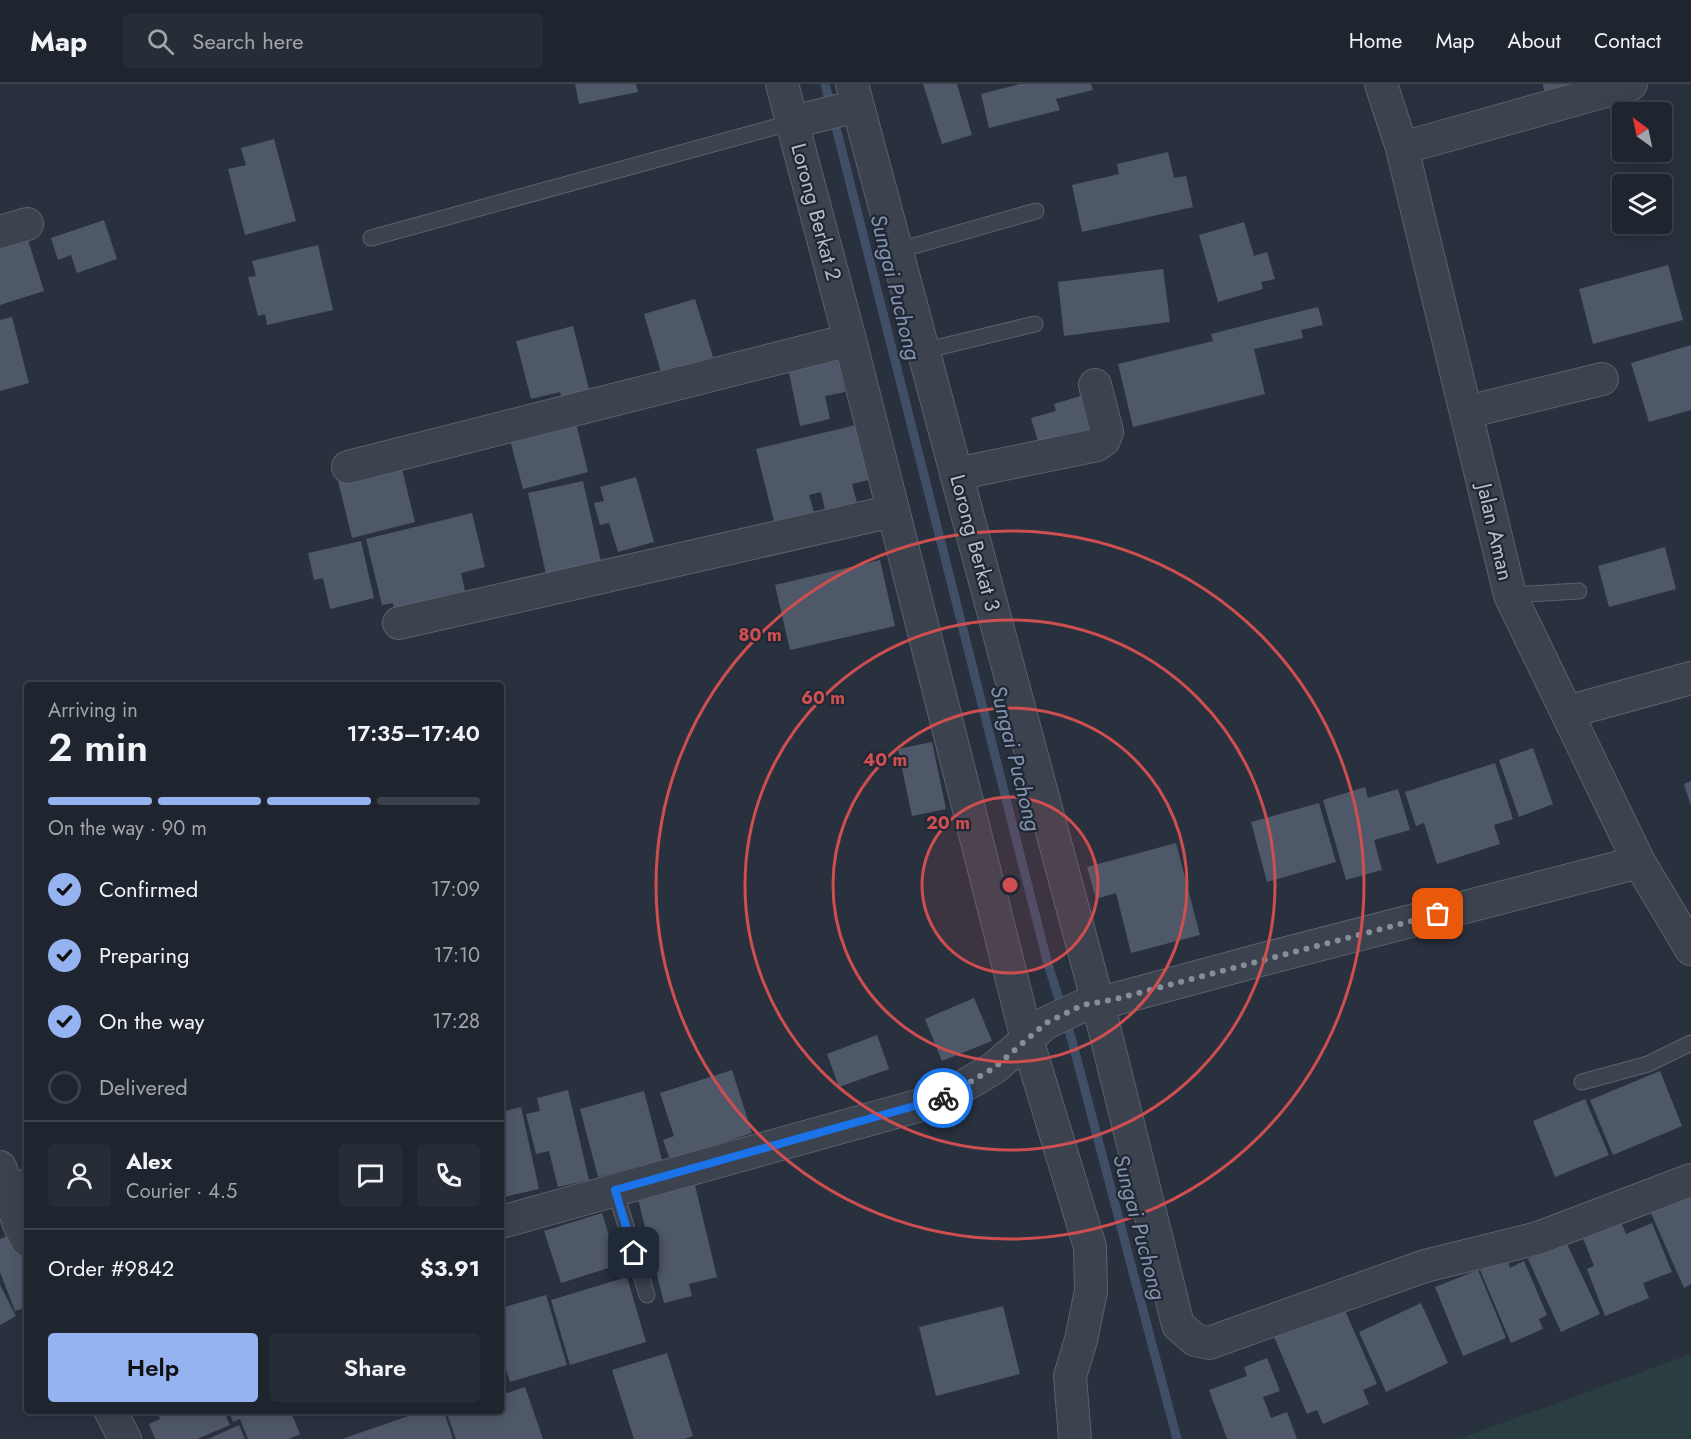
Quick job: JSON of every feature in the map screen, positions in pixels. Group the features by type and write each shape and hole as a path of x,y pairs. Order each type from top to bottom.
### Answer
{"street":[{"name":"Lorong Berkat 2","path":"782,84 894,511 1036,1031 1090,1247 1091,1291 1081,1340 1070,1376 1076,1439"},
{"name":"Jalan Aman","path":"1381,84 1402,147 1510,595 1638,862 1691,949"},
{"path":"1402,147 1631,84"},
{"path":"793,122 854,95"},
{"name":"Lorong Berkat 3","path":"854,95 956,474 1090,1004 1178,1325 1195,1340 1209,1343 1425,1266 1538,1238 1691,1180"},
{"path":"348,467 850,340"},
{"path":"1467,412 1602,380"},
{"path":"956,474 1097,445 1104,440 1107,432 1095,385"},
{"path":"399,623 894,511"},
{"path":"1567,712 1691,678"},
{"path":"504,1221 942,1099 994,1068 1036,1031 1090,1004 1638,862"},
{"path":"11,1176 15,1232"},
{"path":"112,1414 125,1439"}],"lane":[{"path":"371,238 793,122"},
{"path":"896,251 1036,211"},
{"path":"923,351 1035,324"},
{"path":"1510,595 1579,591"},
{"path":"1582,1082 1648,1064 1691,1043"},
{"path":"615,1190 647,1295"}],"shaded area":[{"path":"1691,1354 1691,1439 1458,1439"}],"building":[{"path":"575,84 636,84 638,92 579,104"},
{"path":"923,84 957,84 972,135 942,144"},
{"path":"1020,84 1091,84 1093,90 1056,99 1060,110 989,128 981,94"},
{"path":"1543,84 1589,84 1545,97"},
{"path":"274,139 296,221 245,235 228,169 246,165 241,148"},
{"path":"1168,152 1174,178 1186,176 1193,207 1082,232 1072,185 1119,174 1117,164"},
{"path":"104,220 117,259 77,273 71,255 58,260 51,238"},
{"path":"1244,222 1254,256 1267,252 1275,279 1261,282 1263,289 1218,302 1199,235"},
{"path":"28,240 44,291 0,305 0,249"},
{"path":"318,245 333,310 267,325 265,314 258,316 248,277 256,276 252,261"},
{"path":"1668,265 1683,320 1593,344 1579,289"},
{"path":"1163,269 1170,322 1064,336 1058,282"},
{"path":"695,299 713,357 661,372 644,314"},
{"path":"1318,307 1323,325 1301,330 1303,338 1254,349 1265,394 1133,427 1118,364 1213,341 1211,334"},
{"path":"12,317 29,383 0,391 0,320"},
{"path":"573,326 591,397 563,404 560,392 531,399 516,341"},
{"path":"1691,345 1691,410 1649,422 1631,363"},
{"path":"839,360 845,392 825,396 830,419 800,426 787,363 818,364"},
{"path":"1090,393 1101,430 1039,445 1031,418 1056,411 1054,404"},
{"path":"575,419 588,472 523,489 509,436"},
{"path":"860,424 873,479 852,484 857,503 825,510 821,492 809,495 814,512 774,521 756,449"},
{"path":"401,465 415,522 352,538 338,481"},
{"path":"636,477 654,542 618,552 609,523 600,525 594,503 604,501 600,487"},
{"path":"583,481 603,571 548,583 528,493"},
{"path":"472,513 485,567 461,573 465,591 446,595 447,601 415,609 413,603 394,608 393,603 382,605 366,539"},
{"path":"361,541 374,598 330,609 323,578 314,580 308,553"},
{"path":"1665,547 1676,589 1609,607 1598,566"},
{"path":"880,560 895,626 790,650 775,585"},
{"path":"932,742 946,809 912,816 898,749"},
{"path":"1533,748 1553,804 1519,817 1499,760"},
{"path":"1495,763 1513,819 1494,825 1500,844 1437,864 1424,823 1416,826 1405,792"},
{"path":"1691,781 1691,806 1684,784"},
{"path":"1365,787 1368,798 1398,789 1410,830 1374,840 1382,870 1346,880 1323,800"},
{"path":"1319,803 1336,862 1267,882 1251,822"},
{"path":"1176,843 1200,935 1131,953 1116,893 1096,899 1087,867"},
{"path":"974,998 992,1041 942,1061 925,1019"},
{"path":"877,1035 889,1069 839,1087 827,1054"},
{"path":"732,1070 752,1133 670,1160 663,1140 674,1136 660,1093"},
{"path":"1660,1071 1682,1126 1613,1155 1590,1100"},
{"path":"568,1090 589,1180 558,1187 549,1151 536,1154 526,1114 540,1111 537,1098"},
{"path":"644,1091 662,1160 598,1177 580,1109"},
{"path":"1585,1099 1609,1155 1555,1177 1533,1121"},
{"path":"521,1107 539,1189 504,1197 504,1111"},
{"path":"695,1185 717,1277 689,1284 692,1296 664,1303 638,1199"},
{"path":"1691,1192 1691,1284 1684,1288 1650,1211"},
{"path":"602,1213 618,1265 561,1283 544,1231"},
{"path":"1619,1218 1626,1234 1652,1223 1672,1272 1643,1283 1649,1298 1605,1316 1587,1269 1594,1266 1581,1233"},
{"path":"15,1233 24,1257 24,1308 15,1311 0,1272 0,1239"},
{"path":"1566,1242 1600,1314 1561,1332 1528,1259"},
{"path":"1507,1259 1510,1268 1524,1261 1547,1315 1539,1319 1543,1329 1511,1343 1480,1270"},
{"path":"1478,1270 1506,1338 1463,1356 1435,1287"},
{"path":"627,1277 646,1342 570,1365 551,1300"},
{"path":"0,1285 16,1316 0,1325"},
{"path":"546,1295 567,1365 510,1382 504,1363 504,1307"},
{"path":"1341,1301 1377,1384 1363,1390 1369,1404 1323,1424 1317,1410 1307,1414 1272,1332"},
{"path":"1421,1303 1448,1363 1386,1392 1359,1332"},
{"path":"1003,1306 1020,1374 936,1396 919,1327"},
{"path":"667,1353 693,1436 684,1439 634,1439 612,1370"},
{"path":"1267,1358 1280,1391 1263,1397 1271,1418 1287,1412 1297,1439 1227,1439 1209,1390 1247,1376 1244,1367"},
{"path":"525,1387 543,1439 456,1439 447,1414 504,1414 504,1394"},
{"path":"158,1414 225,1414 230,1425 197,1439 155,1439 149,1424 160,1419"},
{"path":"230,1414 292,1414 300,1434 289,1439 248,1439 240,1419 233,1422"},
{"path":"414,1414 445,1414 453,1439 342,1439"},
{"path":"239,1425 245,1439 208,1439"}],"waterway":[{"name":"Sungai Puchong","path":"825,84 1047,961 1071,1037 1177,1439"}],"way so far":[{"path":"943,1098 994,1068 1046,1023 1083,1005 1116,999 1438,914"}],"route":[{"path":"634,1253 615,1190 943,1098"}]}
